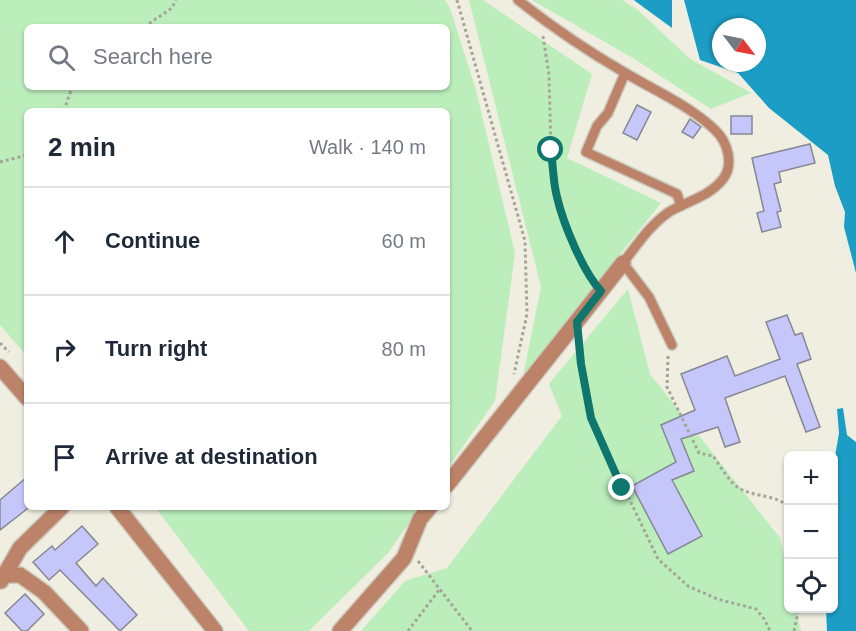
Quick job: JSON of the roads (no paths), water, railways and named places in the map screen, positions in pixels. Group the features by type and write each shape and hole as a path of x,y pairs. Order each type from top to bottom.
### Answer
{"street":[{"path":"450,481 623,263"},
{"path":"0,367 24,395"},
{"path":"2,578 20,548 59,510"},
{"path":"119,510 216,631"},
{"path":"340,631 404,558 420,519 428,510"},
{"path":"2,578 20,575 44,592 81,631"}],"lane":[{"path":"518,0 599,57 688,110 717,131 728,153 729,169 722,180 710,192 669,213 649,229 623,263 649,297 672,345"},
{"path":"626,73 608,113 597,126 586,152 676,194 681,206"}],"water":[{"path":"672,0 672,28 635,1"},
{"path":"684,0 856,0 856,273 844,227 845,212 835,186 828,155 769,108 735,72 766,72 766,18 712,18 712,64 700,60"},
{"path":"843,408 847,435 856,442 856,631 827,631 826,613 838,613 838,451 836,451 839,433 837,409"}]}
